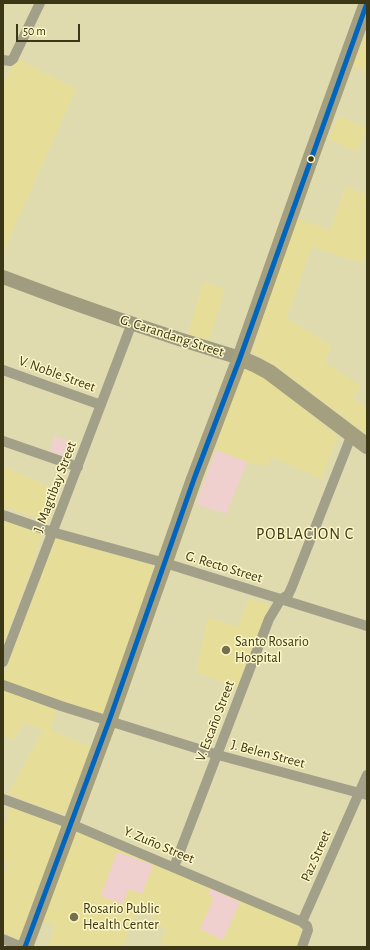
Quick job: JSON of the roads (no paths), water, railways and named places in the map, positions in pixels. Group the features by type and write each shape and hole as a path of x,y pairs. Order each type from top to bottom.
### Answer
{"main road":[{"path":"23,947 109,721 367,3"},
{"name":"G. Carandang Street","path":"3,277 132,324 240,358 256,365 269,372 367,446"}],"street":[{"path":"3,60 10,62 13,59 40,3"},
{"name":"J. Magtibay Street","path":"3,662 132,324"},
{"name":"V. Noble Street","path":"3,370 101,405"},
{"name":"V. Escaño Street","path":"174,867 269,619 281,599 288,595 291,589 352,434"},
{"path":"3,440 78,467"},
{"name":"G. Recto Street","path":"3,515 52,532 165,563 367,626"},
{"name":"J. Belen Street","path":"3,685 109,721 218,755 363,793"},
{"name":"Paz Street","path":"302,922 363,793 367,775"},
{"name":"Y. Zuño Street","path":"3,799 71,824 302,922"},
{"path":"302,922 307,926 308,930 302,947"},
{"path":"3,939 23,947"}],"place":[{"name":"Santo Rosario Hospital","path":"226,650"},
{"name":"Rosario Public Health Center","path":"74,917"}],"district":[{"name":"POBLACION C","path":"305,534"}]}
